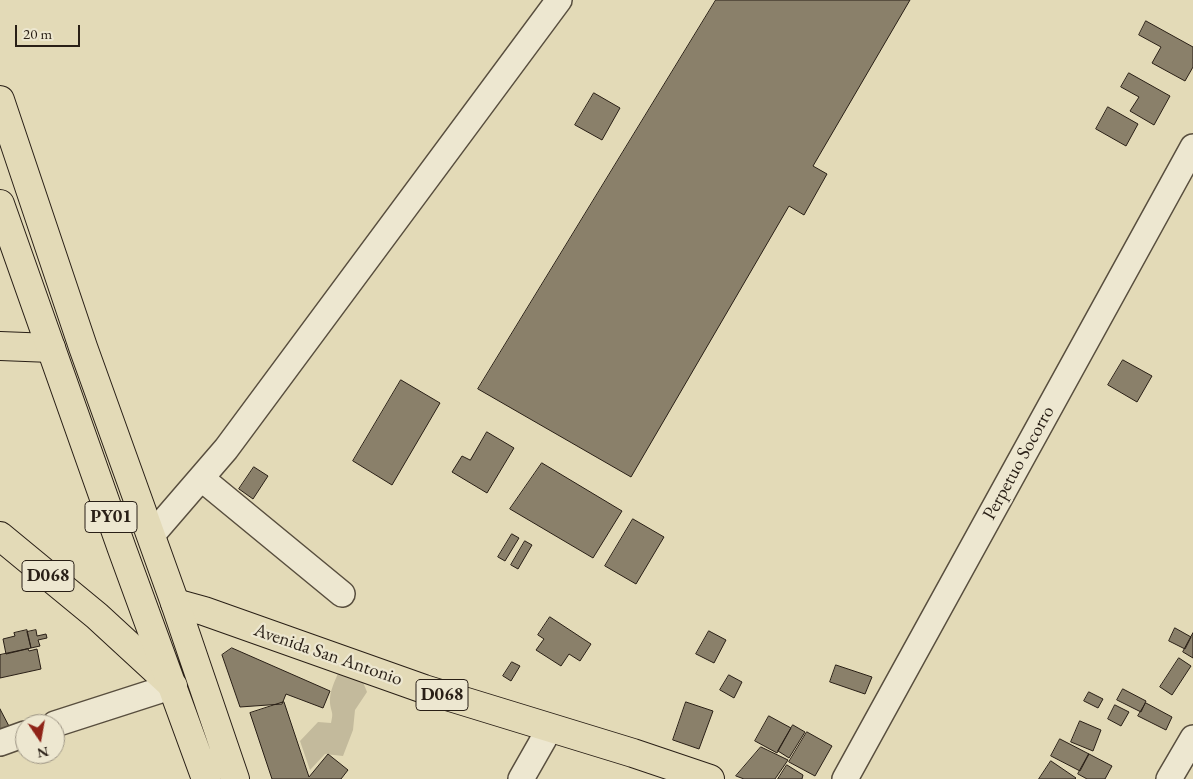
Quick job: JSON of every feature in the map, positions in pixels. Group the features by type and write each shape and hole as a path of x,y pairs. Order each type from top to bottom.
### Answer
{"main road":[{"name":"PY01","path":"0,100 83,347 175,603 235,779"},
{"name":"PY01","path":"0,204 122,549 206,779"},
{"path":"0,346 83,347"},
{"name":"D068","path":"0,536 97,616 172,686"},
{"name":"Avenida San Antonio","path":"175,603 424,689 710,779"}],"street":[{"path":"151,536 232,441 559,0"},
{"name":"Perpetuo Socorro","path":"845,779 1193,147"},
{"path":"201,478 342,594"},
{"path":"65,721 172,686"},
{"path":"521,779 550,728"},
{"path":"0,742 15,737"},
{"path":"1169,779 1193,738"}],"shaded area":[{"path":"339,671 363,682 367,692 355,710 353,730 343,756 325,754 310,770 300,741 318,722 331,723 330,695"}],"building":[{"path":"716,0 910,0 813,166 827,174 804,215 789,206 631,477 478,389"},
{"path":"1146,21 1193,47 1193,67 1185,81 1152,63 1161,47 1139,35"},
{"path":"1129,73 1170,96 1154,125 1130,111 1139,97 1121,87"},
{"path":"594,93 620,108 602,140 575,125"},
{"path":"1108,107 1138,124 1126,146 1096,129"},
{"path":"1123,360 1152,376 1137,402 1108,385"},
{"path":"401,380 440,403 392,485 353,461"},
{"path":"487,432 514,448 487,493 452,472 462,456 470,460"},
{"path":"542,463 622,511 593,558 510,509"},
{"path":"254,467 268,476 253,499 239,489"},
{"path":"633,519 664,537 636,584 605,566"},
{"path":"512,534 519,538 505,561 498,557"},
{"path":"525,541 532,545 518,569 511,565"},
{"path":"550,617 591,644 580,661 569,654 561,666 536,650 544,639 538,635"},
{"path":"1175,628 1191,637 1185,649 1169,641"},
{"path":"27,630 31,648 6,654 3,639 15,636 14,633"},
{"path":"36,630 37,636 46,634 47,638 38,640 40,646 31,648 27,632"},
{"path":"709,631 726,640 714,663 696,654"},
{"path":"1193,633 1193,658 1183,652"},
{"path":"232,648 330,691 323,708 286,694 282,704 240,707 222,655"},
{"path":"28,649 29,651 37,649 41,669 0,678 0,655"},
{"path":"1179,658 1191,666 1172,695 1160,687"},
{"path":"512,662 520,666 511,681 503,676"},
{"path":"836,665 872,677 865,694 830,682"},
{"path":"729,675 742,682 734,698 720,690"},
{"path":"1123,689 1146,701 1141,712 1117,700"},
{"path":"1089,692 1103,699 1098,708 1084,701"},
{"path":"284,702 309,777 328,754 348,770 341,779 272,779 250,713"},
{"path":"686,702 713,711 699,749 673,740"},
{"path":"1146,703 1172,717 1166,730 1138,716"},
{"path":"1115,705 1129,712 1121,726 1108,719"},
{"path":"0,709 11,730 0,735"},
{"path":"769,716 791,728 777,753 755,741"},
{"path":"1080,721 1101,730 1093,751 1071,742"},
{"path":"793,725 805,732 789,758 778,751"},
{"path":"807,732 832,746 815,776 789,762"},
{"path":"1060,739 1089,754 1080,771 1051,756"},
{"path":"761,747 788,760 775,779 744,779 736,776"},
{"path":"1089,754 1112,766 1105,779 1087,779 1078,774"},
{"path":"1051,761 1076,778 1039,779"},
{"path":"787,765 803,775 802,779 778,779"}]}
